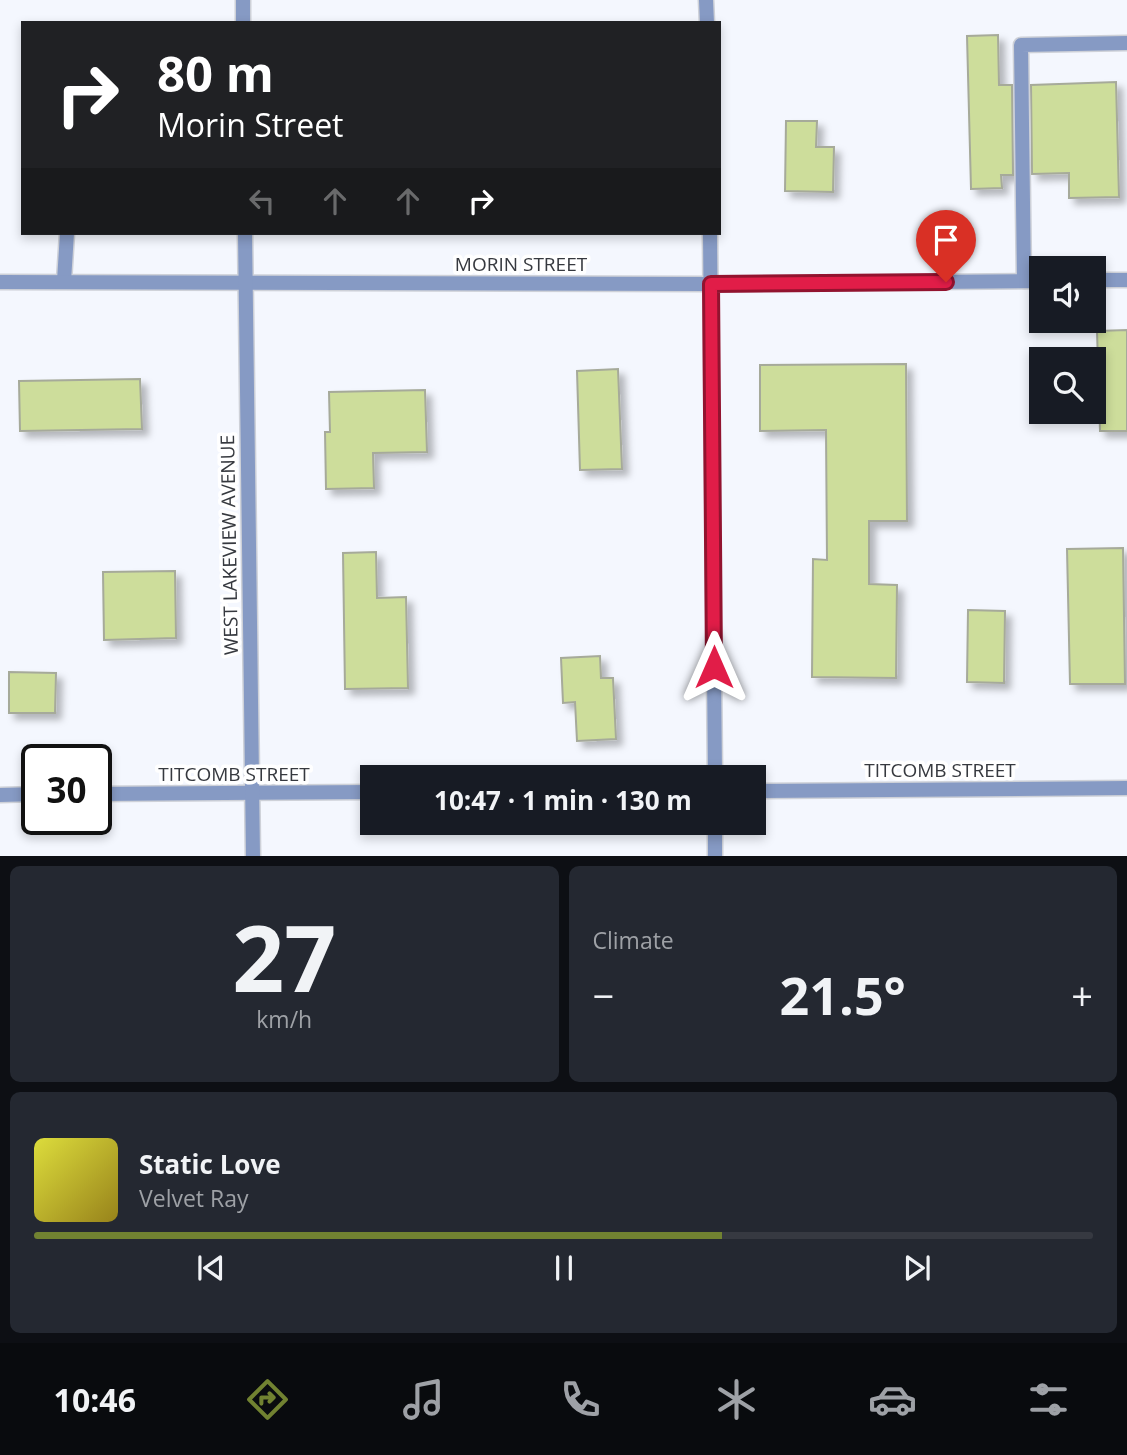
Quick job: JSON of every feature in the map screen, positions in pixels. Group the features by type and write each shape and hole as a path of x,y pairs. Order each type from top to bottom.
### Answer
{"street":[{"path":"243,0 243,21"},
{"path":"706,0 707,21"},
{"path":"1024,281 1021,45 1127,43"},
{"path":"64,281 67,235"},
{"name":"WEST LAKEVIEW AVENUE","path":"245,235 253,856"},
{"path":"710,235 715,765"},
{"path":"1106,280 1127,280"},
{"name":"MORIN STREET","path":"0,282 711,284 1029,281"},
{"name":"TITCOMB STREET","path":"766,791 1127,788"},
{"name":"TITCOMB STREET","path":"112,794 360,792"},
{"path":"0,795 21,794"},
{"path":"715,835 715,856"}],"building":[{"path":"998,35 999,85 1012,85 1013,175 1001,175 1002,188 971,189 967,36"},
{"path":"1116,82 1119,197 1069,198 1069,173 1032,174 1031,85"},
{"path":"786,121 817,121 816,147 834,147 833,192 785,191"},
{"path":"1127,330 1127,431 1100,431 1100,424 1106,424 1106,347 1097,347 1097,333 1106,333 1106,331"},
{"path":"906,364 907,521 869,521 869,584 897,585 896,678 812,677 813,559 827,560 826,430 760,431 760,365"},
{"path":"618,369 622,469 580,470 577,371"},
{"path":"140,379 142,429 20,431 19,381"},
{"path":"425,390 427,452 373,453 374,488 326,489 325,432 330,432 329,392"},
{"path":"1123,548 1125,684 1070,684 1067,549"},
{"path":"376,552 377,598 406,597 408,688 345,689 343,553"},
{"path":"175,571 176,638 104,640 103,572"},
{"path":"968,610 1005,611 1004,683 967,682"},
{"path":"600,656 601,678 613,678 616,739 577,741 575,702 563,703 561,658"},
{"path":"9,672 56,673 55,713 9,713"}],"route":[{"path":"714,667 711,284 946,282"}]}
